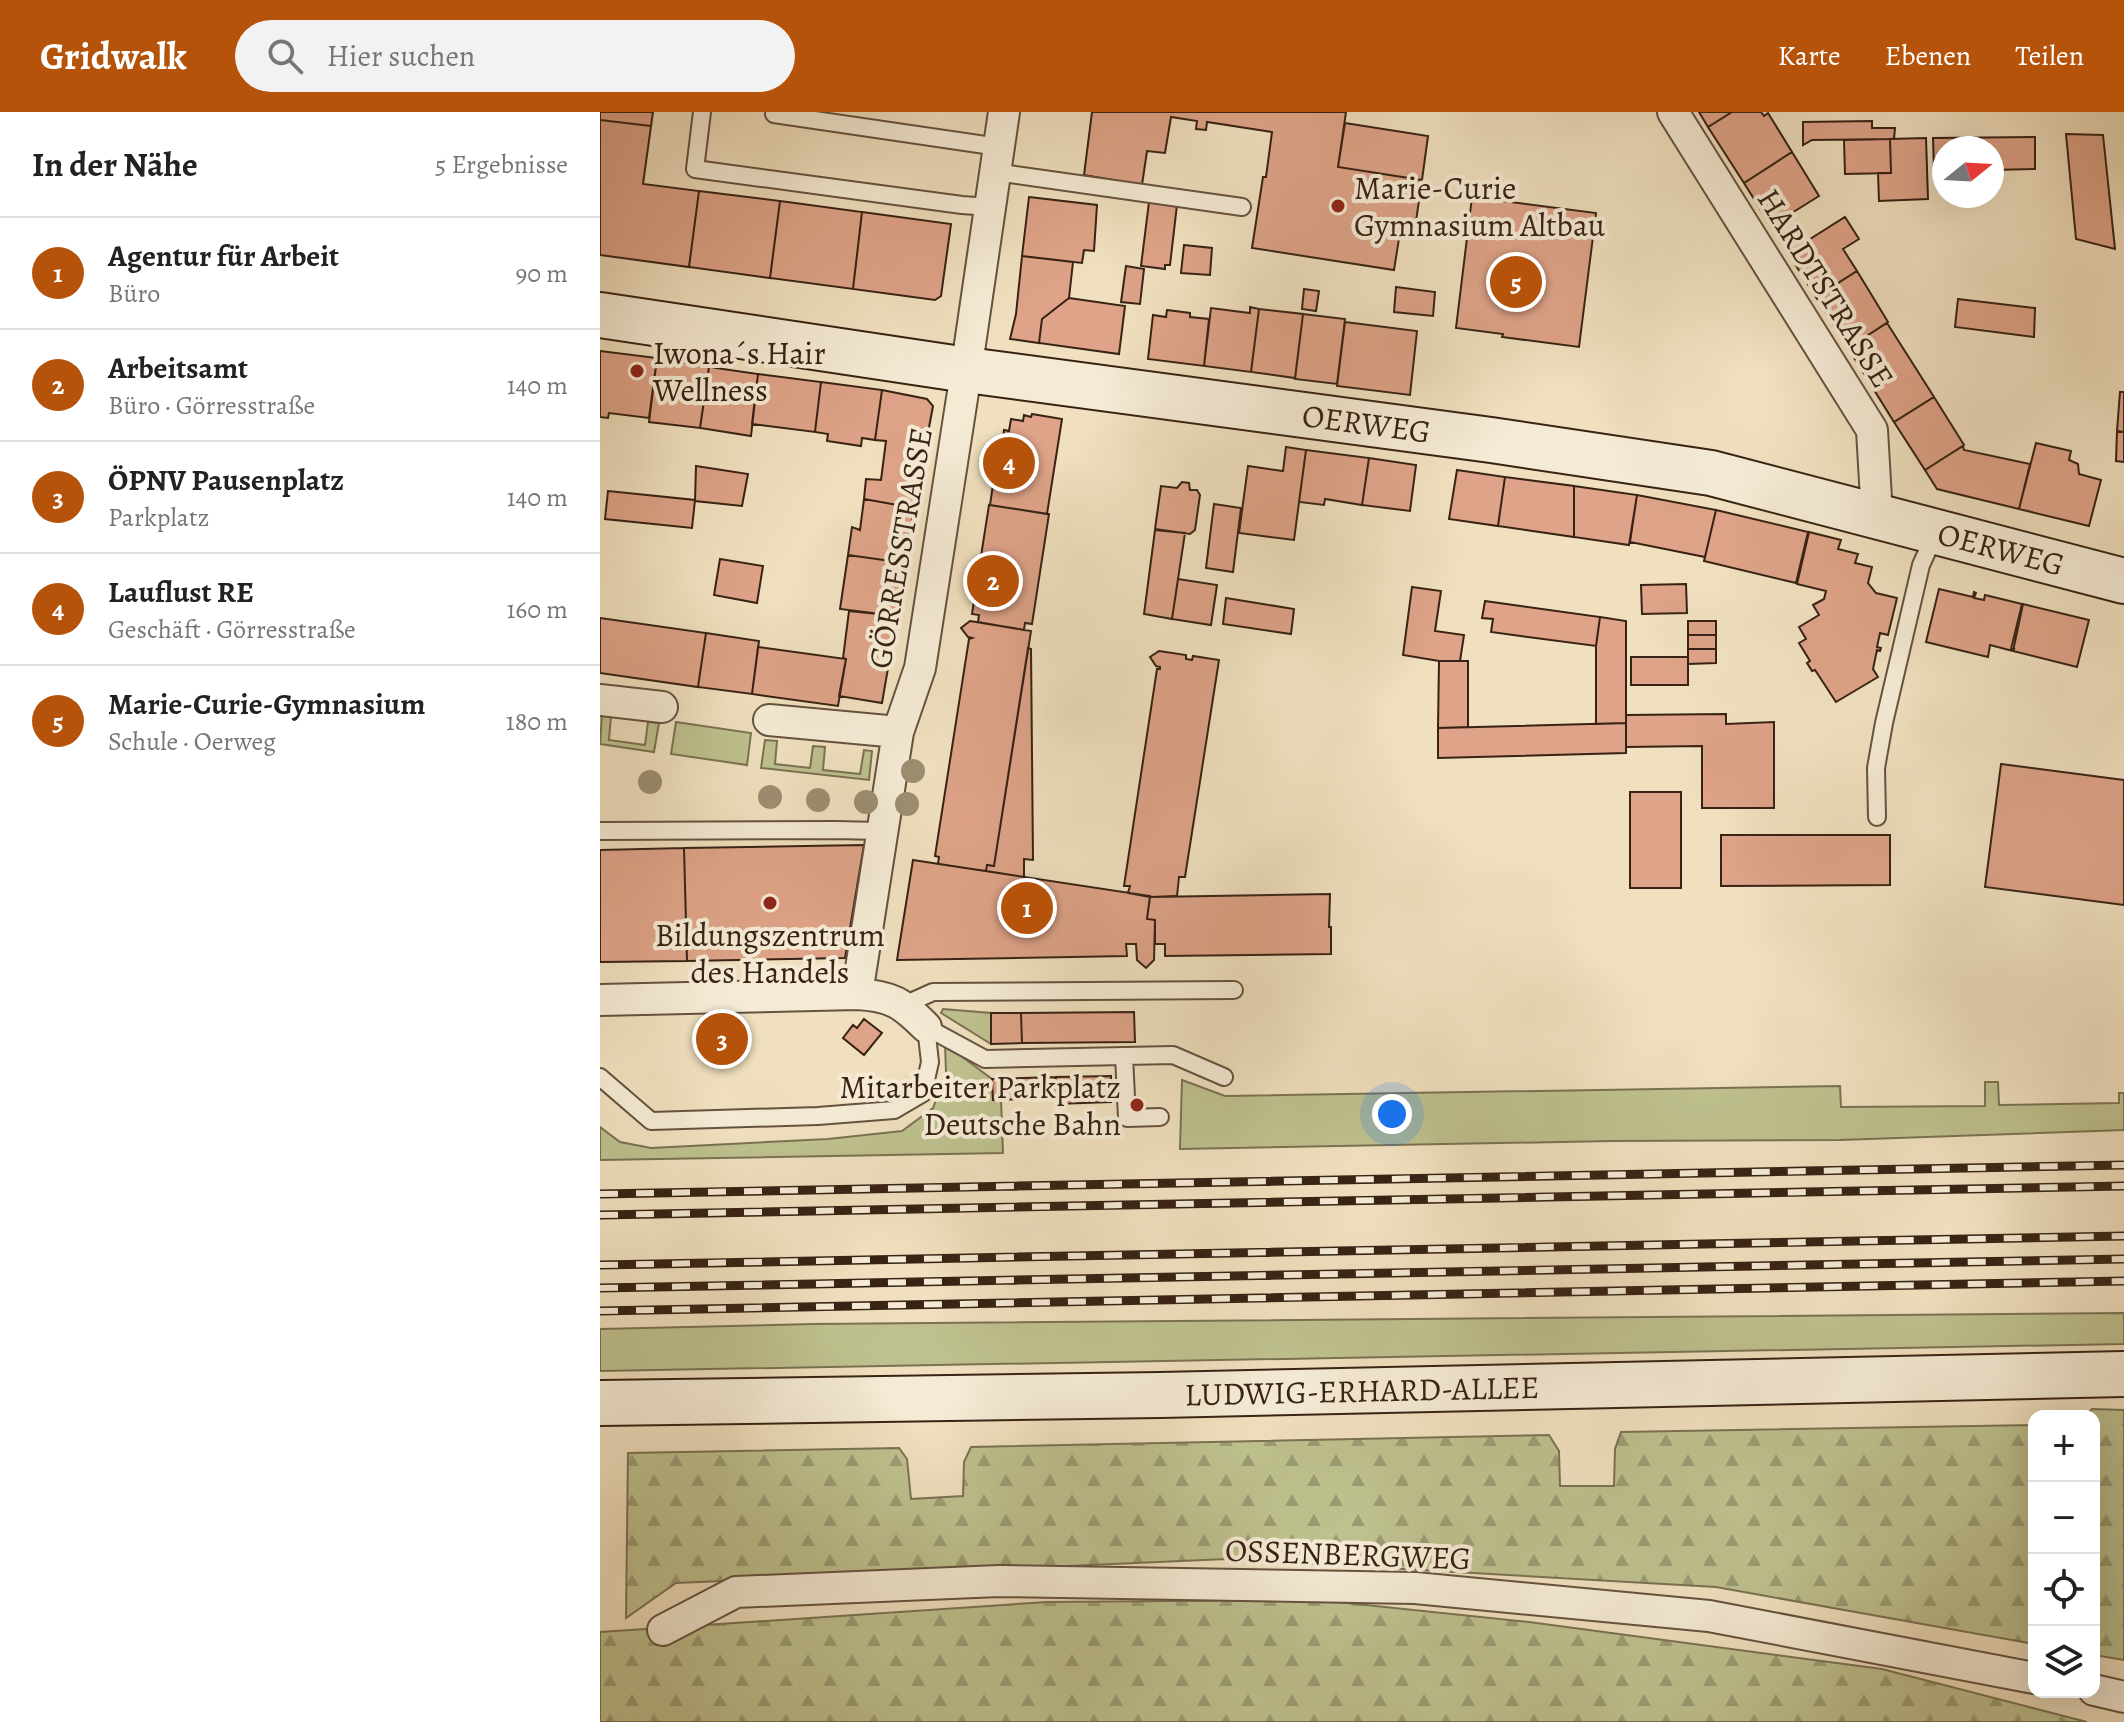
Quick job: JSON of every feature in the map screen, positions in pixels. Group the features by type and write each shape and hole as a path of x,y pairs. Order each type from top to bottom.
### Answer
{"main road":[{"name":"OERWEG","path":"600,315 967,370 1491,440 1711,473 2124,581"},
{"name":"LUDWIG-ERHARD-ALLEE","path":"600,1403 1160,1395 2124,1374"}],"street":[{"name":"GÖRRESSTRASSE","path":"857,994 898,732 920,668 1004,112"},
{"name":"HARDTSTRASSE","path":"1673,112 1872,430 1877,516"},
{"path":"600,700 662,707"},
{"path":"769,720 898,732"},
{"path":"600,1000 877,995 904,1005 926,1027"},
{"name":"OSSENBERGWEG","path":"663,1630 736,1592 999,1581 1415,1588 1709,1616 2028,1677"},
{"path":"2100,1691 2124,1697"}],"lane":[{"path":"702,112 695,169 990,207"},
{"path":"774,114 1242,207"},
{"path":"1877,817 1876,768 1884,723 1921,565 1936,530"},
{"path":"600,831 881,831"},
{"path":"904,1005 933,992 1234,990"},
{"path":"926,1027 985,1059 1173,1055 1224,1077"},
{"path":"600,1077 651,1121 818,1116 894,1110 923,1093 930,1062 926,1027"},
{"path":"1124,1056 1127,1118 1160,1117"}],"green space":[{"path":"602,714 611,716 609,740 645,745 648,722 659,723 654,752 600,744"},
{"path":"676,722 751,733 747,765 671,754"},
{"path":"765,740 777,741 775,764 810,768 813,746 825,747 823,770 860,774 864,750 872,751 869,780 761,768"},
{"path":"943,1009 991,1013 991,1044 941,1013"},
{"path":"945,1044 992,1079 993,1099 1001,1100 1003,1153 600,1160 600,1127 620,1142 651,1148 828,1139 902,1131 933,1108 946,1073"},
{"path":"1182,1080 1225,1096 1840,1086 1841,1107 1985,1106 1985,1082 1998,1082 1999,1105 2119,1103 2119,1093 2124,1093 2124,1130 1840,1140 1180,1149"},
{"path":"2124,1313 2124,1344 600,1371 600,1329 813,1324"},
{"path":"2092,1409 2124,1410 2124,1660 2100,1656 2100,1410"},
{"path":"2028,1425 2028,1643 1716,1587 1227,1559 676,1583 626,1618 628,1453 899,1448 907,1459 911,1499 963,1496 964,1462 971,1447 1549,1435 1559,1451 1560,1486 1614,1486 1615,1449 1621,1432"},
{"path":"1318,1600 1529,1622 1882,1669 2087,1722 600,1722 600,1632 1047,1602"}],"building":[{"path":"600,112 653,112 651,126 600,120"},
{"name":"Marie-Curie Gymnasium Altbau","path":"1092,112 1346,112 1338,167 1422,180 1415,228 1401,226 1394,270 1252,248 1272,132 1207,122 1206,130 1196,129 1197,121 1171,117 1165,153 1147,151 1142,185 1084,175"},
{"path":"1699,112 1732,112 1708,127"},
{"path":"1732,112 1761,112 1764,116 1768,113 1792,152 1744,183 1708,127"},
{"path":"600,120 651,126 643,184 699,191 689,267 600,255"},
{"path":"1872,121 1872,128 1895,128 1894,139 1812,140 1803,145 1803,122"},
{"path":"1345,123 1428,136 1422,180 1338,167"},
{"path":"2066,134 2103,135 2115,249 2076,239"},
{"path":"2004,137 2035,137 2035,169 2004,170"},
{"path":"1926,138 1928,199 1879,201 1878,173 1891,173 1890,139"},
{"path":"1890,139 1891,173 1845,174 1844,140"},
{"path":"1792,152 1819,196 1771,226 1744,183"},
{"path":"699,191 780,201 770,278 689,267"},
{"path":"1029,197 1097,205 1094,251 1084,250 1082,263 1022,256"},
{"path":"1472,197 1596,213 1579,347 1456,328"},
{"path":"780,201 862,212 853,289 770,278"},
{"path":"1149,202 1177,205 1170,265 1165,265 1165,269 1141,266"},
{"path":"862,212 951,224 941,296 935,300 853,289"},
{"path":"1845,217 1859,239 1843,249 1857,271 1816,297 1788,253"},
{"path":"1184,245 1212,248 1210,275 1181,273"},
{"path":"1022,256 1073,262 1069,298 1042,319 1039,343 1010,339"},
{"path":"1126,266 1144,269 1140,304 1121,302"},
{"path":"1857,271 1888,322 1848,348 1816,297"},
{"path":"1396,287 1435,292 1433,316 1394,312"},
{"path":"1304,289 1319,291 1316,311 1302,309"},
{"path":"1069,298 1125,306 1119,354 1039,343 1042,319"},
{"path":"1958,299 2035,308 2034,337 1955,327"},
{"path":"1250,307 1259,309 1251,372 1204,366 1211,308 1250,313"},
{"path":"1259,309 1303,314 1295,378 1251,372"},
{"path":"1167,310 1209,319 1204,366 1148,359 1153,315 1166,317"},
{"path":"1303,314 1345,319 1337,384 1295,379"},
{"path":"1345,322 1417,331 1410,395 1337,386"},
{"path":"1887,323 1934,397 1894,422 1848,348"},
{"path":"600,351 657,358 649,418 609,413 608,418 600,417"},
{"path":"657,358 709,367 700,428 649,422"},
{"path":"709,367 758,374 751,436 700,428"},
{"path":"758,374 821,382 815,432 752,424"},
{"path":"821,382 882,390 875,440 862,438 861,446 827,441 828,434 815,432"},
{"path":"882,390 927,399 933,406 914,508 864,499 866,479 881,480 886,441 875,440"},
{"path":"2120,392 2124,392 2124,432 2117,431"},
{"path":"1934,397 1964,445 1925,470 1894,422"},
{"path":"1032,414 1062,419 1047,514 990,505 1000,437 1003,438 1004,430 1009,431 1011,419 1023,421 1024,415 1031,417"},
{"path":"2117,431 2124,432 2124,462 2116,461"},
{"path":"2036,443 2071,451 2069,460 2078,464 2079,474 2101,480 2089,526 2019,509"},
{"path":"1963,446 1964,450 2030,464 2019,509 1937,489 1925,470"},
{"path":"1286,447 1306,450 1294,540 1239,533 1248,466 1283,471"},
{"path":"1306,450 1369,458 1362,505 1325,499 1324,505 1299,502"},
{"path":"1369,458 1416,465 1410,511 1362,505"},
{"path":"696,466 748,474 742,506 695,501"},
{"path":"1457,470 1505,477 1498,526 1449,519"},
{"path":"1505,477 1574,486 1574,537 1498,526"},
{"path":"1182,482 1189,483 1190,490 1197,490 1200,495 1195,530 1190,534 1155,529 1161,486 1177,488"},
{"path":"1574,486 1637,495 1629,545 1574,537"},
{"path":"608,491 695,500 692,528 605,519"},
{"path":"1637,495 1716,510 1705,557 1630,542"},
{"path":"864,499 914,508 905,563 848,555 852,527 860,530"},
{"path":"1214,504 1241,508 1233,572 1206,568"},
{"path":"989,505 1049,514 1032,624 1025,623 1024,630 978,622 979,615 972,614"},
{"path":"1716,510 1808,532 1796,583 1704,561"},
{"path":"1155,530 1185,533 1172,619 1144,614"},
{"path":"1809,532 1841,540 1838,549 1858,554 1855,563 1872,567 1868,583 1876,593 1897,598 1888,635 1880,633 1877,647 1881,648 1877,650 1873,669 1878,677 1836,702 1815,670 1812,671 1799,643 1806,639 1799,627 1819,615 1813,605 1824,599 1826,591 1797,584"},
{"path":"848,555 905,563 897,616 840,609"},
{"path":"720,559 763,566 757,603 714,595"},
{"path":"1178,579 1217,585 1211,625 1172,619"},
{"path":"1686,584 1687,613 1642,614 1641,585"},
{"path":"1412,587 1441,591 1435,631 1464,635 1460,661 1403,655"},
{"path":"1939,589 1973,597 1974,592 1974,598 1984,600 1985,595 2022,604 2013,651 1990,645 1988,657 1926,642"},
{"path":"1226,598 1294,609 1291,634 1223,624"},
{"path":"1485,601 1600,617 1596,646 1491,632 1493,619 1482,618"},
{"path":"2023,604 2089,620 2077,667 2013,651"},
{"path":"849,611 897,616 882,703 839,696 846,659 843,658"},
{"path":"1600,617 1626,621 1626,723 1596,724 1596,646"},
{"path":"600,618 706,633 698,687 600,673"},
{"path":"970,621 1031,631 994,866 987,865 986,871 938,864 939,857 935,856 969,639 972,638 961,628"},
{"path":"1688,621 1716,621 1716,635 1688,635"},
{"path":"706,633 759,641 752,694 698,687"},
{"path":"1688,635 1716,635 1716,649 1688,649"},
{"path":"758,647 846,659 838,706 752,694"},
{"path":"1028,648 1031,649 1033,860 1024,859 1024,877 986,871 987,865 994,866"},
{"path":"1688,649 1716,649 1716,663 1688,664"},
{"path":"1159,651 1186,655 1186,659 1192,660 1193,656 1219,660 1185,877 1179,877 1177,896 1150,897 1128,893 1130,886 1124,886 1157,669 1160,669 1150,657"},
{"path":"1631,657 1688,657 1688,685 1631,685"},
{"path":"1439,661 1468,661 1468,727 1438,728"},
{"path":"1726,714 1726,724 1774,722 1774,808 1702,808 1702,746 1626,747 1626,715"},
{"path":"1626,723 1626,753 1438,758 1438,728"},
{"path":"2001,764 2124,780 2124,905 1985,887"},
{"path":"1630,792 1681,792 1681,888 1630,888"},
{"path":"1721,835 1890,835 1890,885 1721,886"},
{"name":"Bildungszentrum des Handels","path":"864,845 845,958 687,961 684,848"},
{"path":"684,848 687,961 600,962 600,850"},
{"path":"913,860 1150,896 1147,919 1155,920 1154,960 1146,968 1137,960 1136,944 1126,944 1127,956 897,960"},
{"path":"1330,894 1331,954 1165,956 1165,944 1155,944 1155,920 1147,919 1150,897"},
{"path":"1134,1012 1135,1042 1022,1043 1021,1013"},
{"path":"991,1013 1021,1013 1022,1043 991,1044"},
{"path":"864,1019 882,1033 864,1055 843,1038 853,1025 857,1028"},
{"path":"1111,1076 1111,1102 1056,1104 1056,1077"},
{"path":"1055,1077 1056,1098 993,1100 992,1079"}],"railway":[{"path":"600,1194 2124,1165"},
{"path":"600,1215 2124,1186"},
{"path":"600,1265 2124,1236"},
{"path":"600,1288 2124,1259"},
{"path":"600,1311 2124,1281"}],"place":[{"name":"Marie-Curie Gymnasium Altbau","path":"1338,206"},
{"name":"Marie-Curie-Gymnasium","path":"1516,282"},
{"name":"Iwona´s Hair Wellness","path":"637,371"},
{"name":"Lauflust RE","path":"1009,463"},
{"name":"Arbeitsamt","path":"993,581"},
{"name":"Bildungszentrum des Handels","path":"770,903"},
{"name":"Agentur für Arbeit","path":"1027,908"},
{"name":"ÖPNV Pausenplatz","path":"722,1039"},
{"name":"Mitarbeiter Parkplatz Deutsche Bahn","path":"1137,1105"}]}
